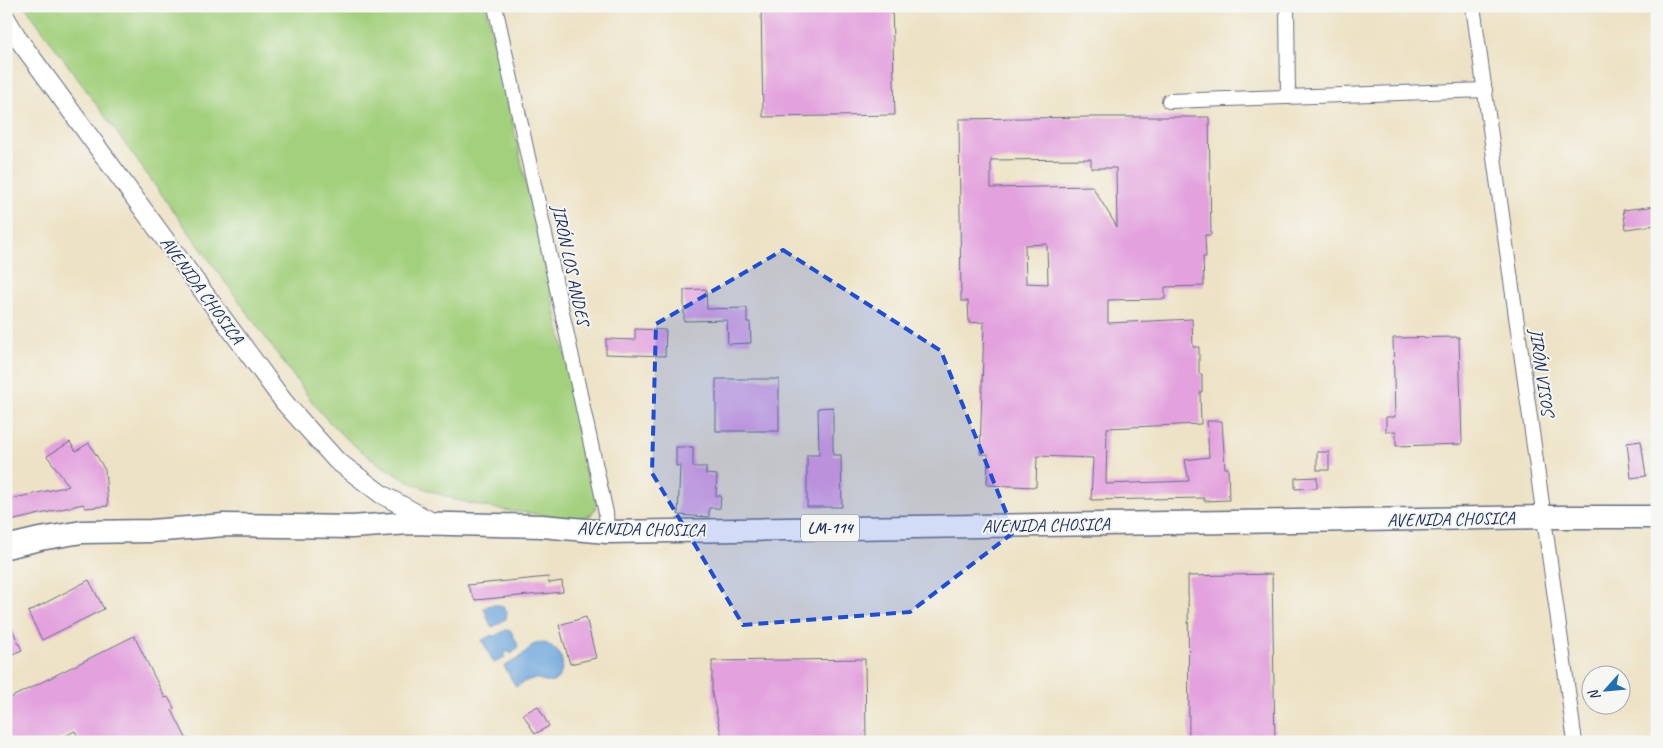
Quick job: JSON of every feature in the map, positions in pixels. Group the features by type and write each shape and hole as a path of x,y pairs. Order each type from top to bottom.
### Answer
{"main road":[{"name":"AVENIDA CHOSICA","path":"6,546 82,532 151,531 224,525 352,527 410,523 542,526 607,532 1543,517 1657,517"}],"street":[{"name":"JIRÓN LOS ANDES","path":"495,6 606,513 607,532"},
{"path":"1288,6 1288,97"},
{"name":"JIRÓN VISOS","path":"1473,6 1575,742"},
{"name":"AVENIDA CHOSICA","path":"6,18 18,40 284,402 336,460 380,494 435,524"},
{"path":"1169,101 1486,90"}],"highlighted area":[{"path":"783,250 941,351 1014,532 910,612 743,625 652,473 656,324"}],"green space":[{"path":"25,6 486,6 597,495 597,505 591,515 576,518 551,516 499,509 447,497 399,476 377,463 355,446 334,427 310,399"}],"water":[{"path":"490,605 501,605 507,611 506,619 491,627 484,608"},
{"path":"506,630 511,631 518,649 511,654 509,651 503,654 505,657 494,663 482,640"},
{"path":"540,642 551,646 561,657 562,667 560,674 553,682 532,679 516,687 504,666 518,659 531,646"}],"building":[{"path":"761,6 892,6 895,115 763,117"},
{"path":"1209,117 1211,235 1205,235 1206,257 1203,257 1204,286 1165,287 1165,299 1108,300 1108,323 1192,319 1193,347 1199,347 1199,374 1202,374 1202,392 1200,392 1201,424 1107,428 1106,484 1189,481 1185,460 1209,457 1207,421 1222,421 1225,468 1228,468 1229,500 1204,501 1204,498 1091,500 1093,458 1037,456 1036,487 987,485 988,454 980,454 984,322 969,323 968,301 961,301 959,119","holes":["1091,159 1091,168 1116,168 1117,227 1092,186 991,188 991,160","1047,244 1048,284 1026,283 1025,245"]},
{"path":"1657,206 1657,225 1626,229 1623,210"},
{"path":"706,289 707,309 747,308 747,322 750,322 751,343 728,344 727,320 684,321 684,290"},
{"path":"635,329 666,330 665,356 606,354 606,339 635,340"},
{"path":"1459,337 1462,444 1396,446 1396,431 1386,432 1386,417 1395,417 1393,338"},
{"path":"716,379 779,379 779,431 716,431"},
{"path":"833,407 833,455 841,455 842,507 807,507 807,455 819,455 818,408"},
{"path":"1641,441 1646,476 1631,478 1627,443"},
{"path":"70,442 76,451 89,443 105,470 108,506 85,508 83,504 6,522 6,500 69,486 47,456"},
{"path":"676,447 693,447 693,467 706,467 706,474 717,475 716,496 721,496 720,508 709,508 709,517 678,515 680,466 676,466"},
{"path":"1317,452 1329,452 1329,470 1317,470"},
{"path":"1317,477 1317,488 1295,489 1295,478"},
{"path":"1272,574 1275,742 1189,742 1188,576"},
{"path":"548,577 549,583 562,581 563,592 475,600 467,585"},
{"path":"89,580 104,609 42,640 28,612"},
{"path":"6,617 22,650 6,657"},
{"path":"586,617 596,658 570,664 559,625"},
{"path":"134,636 165,698 168,697 174,708 172,710 188,742 80,742 75,731 54,742 6,742 6,700"},
{"path":"865,659 866,742 723,742 712,694 712,661"},
{"path":"538,706 549,726 535,734 523,714"}]}
